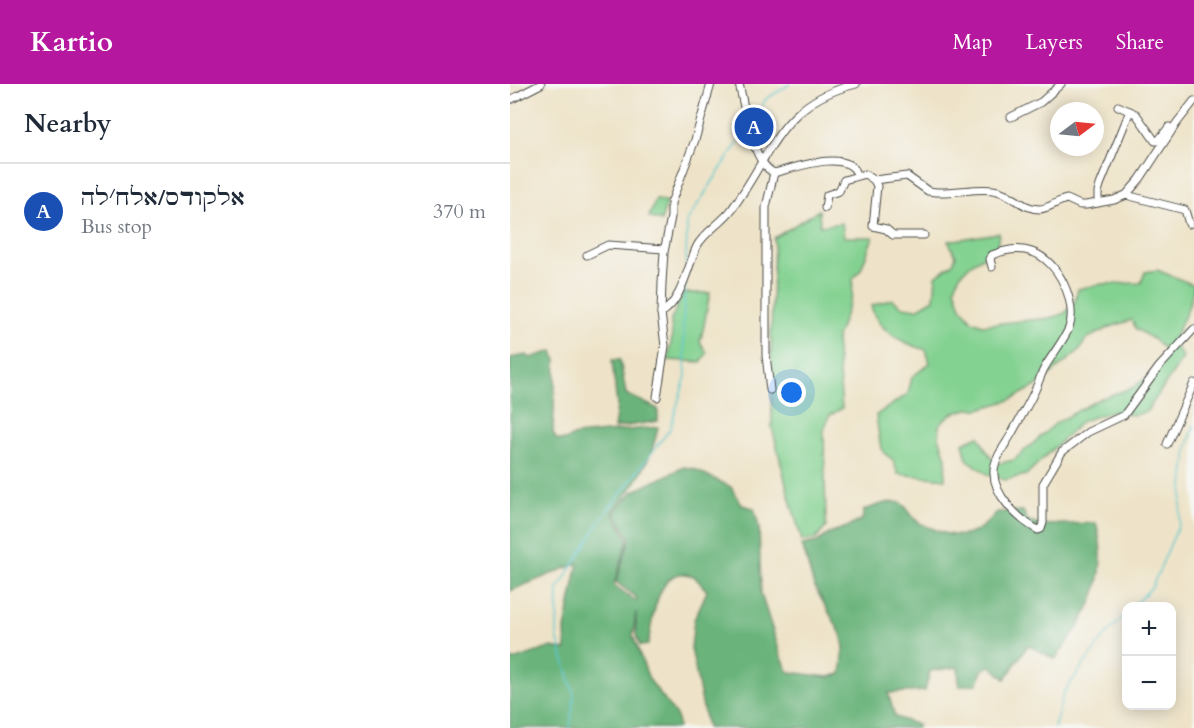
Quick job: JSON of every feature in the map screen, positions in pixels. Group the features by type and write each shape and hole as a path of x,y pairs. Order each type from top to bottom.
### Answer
{"street":[{"path":"510,100 540,84"},
{"path":"657,397 665,346 661,313 664,249 671,217 671,203 695,140 711,84"},
{"path":"739,84 761,162 768,170 774,173 836,161 848,162 855,168 857,174"},
{"path":"661,313 668,309 689,273 698,244 730,213 774,140 798,113 814,100 836,89 856,84"},
{"path":"1011,117 1041,102 1056,86"},
{"path":"1126,195 1153,161 1194,101"},
{"path":"1118,106 1141,119 1149,135 1155,141 1158,141 1175,120 1184,113"},
{"path":"1098,203 1100,185 1130,111"},
{"path":"770,390 766,355 766,207 774,173"},
{"path":"825,208 827,195 839,191 844,180 857,174 869,175 874,180 877,190 873,207 873,226 893,235 924,235"},
{"path":"874,180 907,176 922,187 936,192 994,190 1010,195 1020,204 1034,208 1046,208 1067,199 1080,205 1098,203 1126,195 1181,209 1186,212 1189,224"},
{"path":"586,255 608,245 664,249"},
{"path":"992,267 990,259 992,255 1002,251 1020,249 1040,255 1065,285 1070,303 1069,329 998,456 994,470 995,484 1001,495 1017,514 1038,530 1041,529 1043,523 1043,484 1062,452 1088,432 1124,415 1159,368 1194,329"},
{"path":"1167,444 1194,383"}],"green space":[{"path":"656,199 667,203 661,221 649,217"},
{"path":"819,210 820,226 842,223 844,237 873,237 861,269 853,279 852,296 836,340 842,408 829,416 824,430 826,527 816,539 802,541 772,427 771,337 774,238"},
{"path":"999,233 997,248 971,264 959,276 955,288 961,307 972,321 983,325 1051,318 1065,313 1075,302 1078,289 1102,284 1141,283 1145,272 1157,270 1194,285 1188,308 1173,342 1183,358 1147,411 1135,415 1109,412 1082,421 1026,475 1005,480 987,474 967,459 963,443 979,436 996,464 1014,460 1056,423 1099,399 1132,388 1154,372 1165,350 1153,339 1136,329 1132,320 1110,327 1086,339 1080,350 1036,386 1010,400 951,414 939,425 939,437 946,458 945,479 898,474 893,460 884,453 880,443 876,415 908,394 912,377 930,363 926,350 900,340 885,329 874,315 871,306 892,299 903,307 917,309 934,299 936,276 953,263 956,256 948,241"},
{"path":"683,293 710,293 700,342 707,353 701,362 668,360 672,338 671,320"},
{"path":"553,351 556,359 553,433 557,440 565,440 576,435 658,427 642,472 613,512 628,540 614,585 636,601 637,598 616,582 630,539 615,512 632,492 684,467 694,469 731,487 742,505 754,508 759,527 761,594 781,656 789,672 828,677 841,674 844,647 841,634 814,586 802,545 817,542 832,532 862,520 864,510 887,503 900,503 920,523 954,535 977,531 997,512 1023,511 1027,520 1038,525 1096,523 1101,562 1099,579 1087,612 1055,659 1028,645 1005,679 991,666 983,669 977,684 959,686 958,667 930,671 925,691 888,693 895,717 918,725 917,728 707,728 691,648 694,620 707,591 694,576 680,574 672,577 660,593 653,615 648,645 640,646 636,635 636,612 633,636 649,679 677,717 678,728 510,728 510,661 552,647 566,650 565,629 578,563 510,591 510,358 527,355 530,358"},
{"path":"612,360 620,360 626,394 658,409 658,421 614,428 617,406"}],"waterway":[{"path":"750,124 766,99 790,84"},
{"path":"686,267 687,221 746,130"},
{"path":"570,728 574,695 557,637 558,589 604,515 670,429 686,376 683,323 685,287"},
{"path":"1137,602 1152,587 1179,524 1187,449 1194,426"},
{"path":"1054,728 1064,692 1104,637 1122,618"}],"place":[{"name":"אלקודס/אלח׳לה","path":"754,127"}]}
